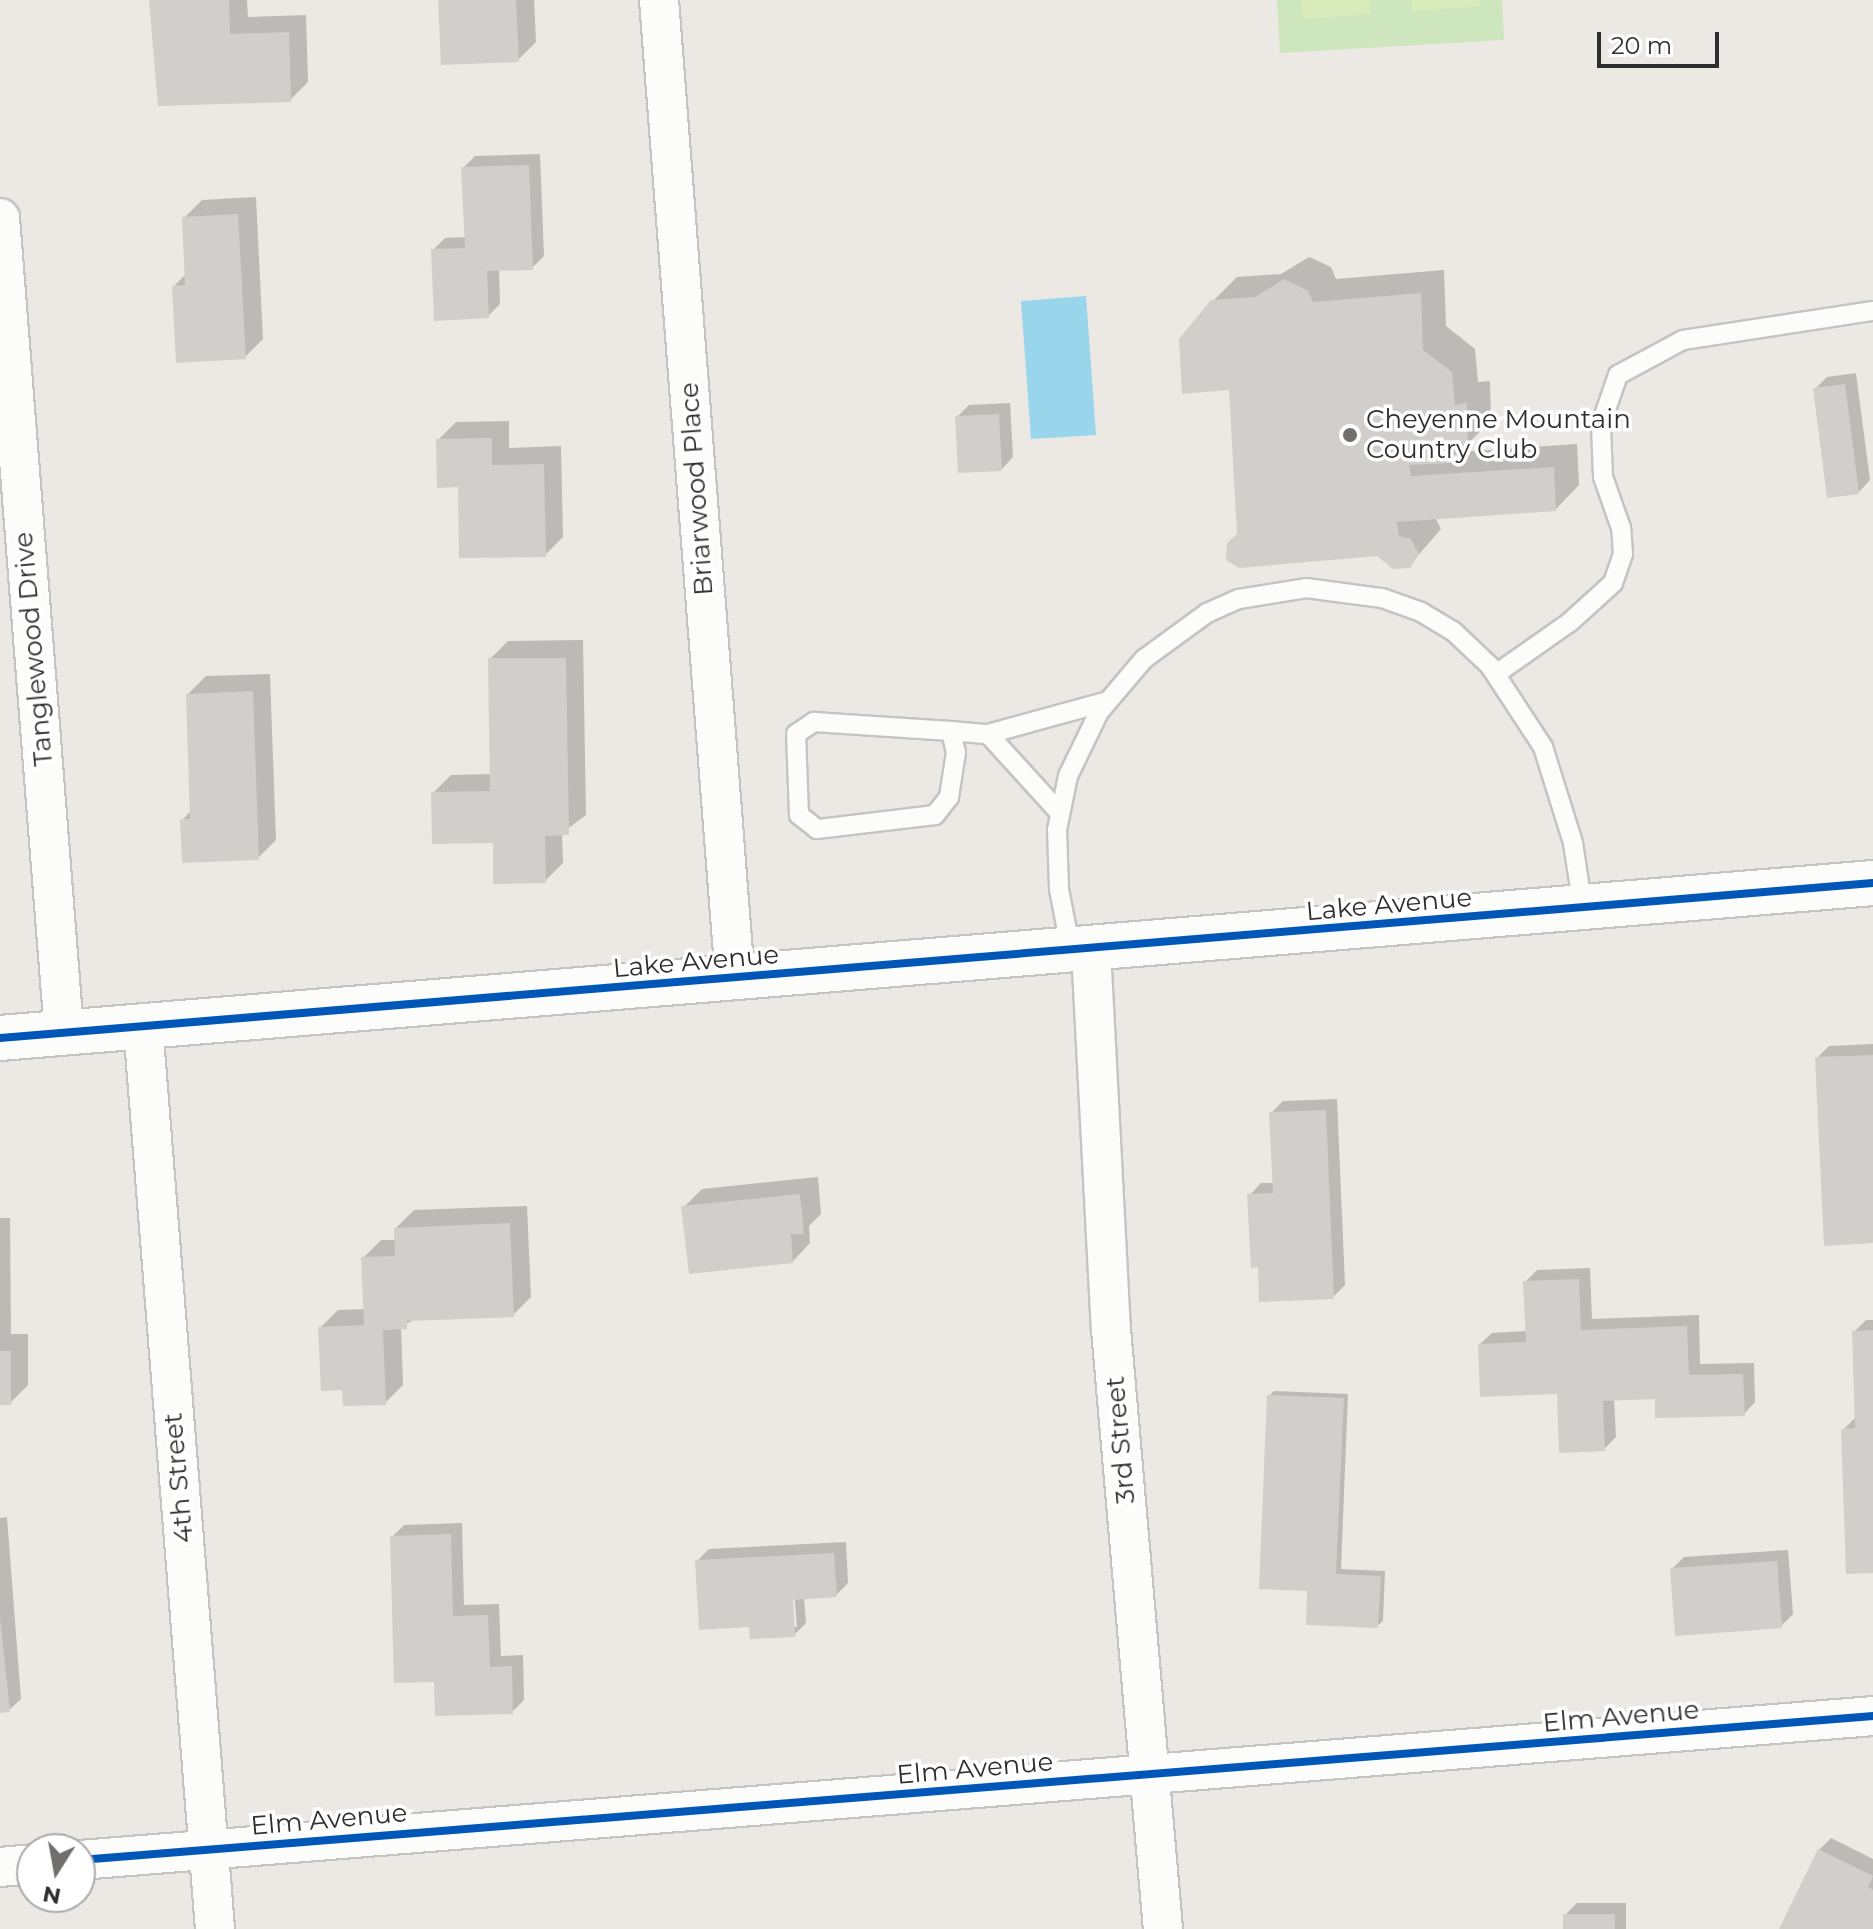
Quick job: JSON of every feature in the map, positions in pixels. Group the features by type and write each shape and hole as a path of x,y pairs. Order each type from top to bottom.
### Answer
{"main road":[{"name":"Lake Avenue","path":"0,1038 1081,951 1873,883"}],"street":[{"name":"Briarwood Place","path":"659,0 735,979"},
{"name":"Tanglewood Drive","path":"0,218 64,1032"},
{"name":"3rd Street","path":"1081,951 1111,1329 1153,1775 1163,1929"},
{"name":"4th Street","path":"143,1026 215,1929"},
{"name":"Elm Avenue","path":"96,1859 1873,1716"}],"lane":[{"path":"1496,674 1570,622 1613,583 1623,554 1621,528 1603,477 1601,424 1618,375 1683,340 1873,311"},
{"path":"1081,951 1059,889 1060,813 1068,776 1108,701 1144,659 1207,613 1239,599 1306,588 1382,598 1421,612 1453,631 1496,674 1543,747 1573,843 1583,908"},
{"path":"951,731 956,752 949,797 935,815 817,829 799,815 796,734 814,722 951,731 988,734 1108,701"},
{"path":"988,734 1060,813"}],"green space":[{"path":"1277,0 1502,0 1504,40 1280,53"},
{"path":"1301,0 1370,0 1371,14 1302,19"},
{"path":"1411,0 1479,0 1479,6 1412,11"}],"water":[{"path":"1086,296 1096,435 1031,439 1021,301"}],"building":[{"path":"149,0 229,0 230,34 289,32 291,102 158,106"},
{"path":"438,0 516,0 519,62 441,65"},
{"path":"529,165 533,270 487,271 489,318 434,321 431,249 465,248 461,167"},
{"path":"238,214 246,359 176,363 172,286 185,285 182,217"},
{"name":"Cheyenne Mountain Country Club","path":"1284,279 1308,291 1313,302 1421,293 1423,350 1452,372 1455,405 1467,403 1468,447 1451,449 1451,463 1409,465 1411,476 1554,467 1556,511 1397,522 1399,536 1411,539 1419,554 1410,568 1393,569 1377,556 1239,568 1226,560 1227,543 1237,534 1229,390 1182,394 1179,339 1211,300 1255,297"},
{"path":"1845,384 1859,494 1827,498 1813,388"},
{"path":"999,414 1002,471 958,473 955,416"},
{"path":"492,438 492,465 544,464 546,557 459,558 458,487 437,488 436,439"},
{"path":"488,658 566,658 569,835 545,836 546,883 493,884 493,843 432,844 431,792 490,791"},
{"path":"253,691 259,860 182,863 180,819 190,819 186,694"},
{"path":"1873,1055 1873,1243 1824,1246 1815,1057"},
{"path":"1326,1110 1334,1299 1259,1302 1258,1267 1251,1268 1247,1194 1273,1193 1269,1112"},
{"path":"800,1194 804,1234 791,1234 793,1263 689,1274 681,1206"},
{"path":"510,1223 514,1317 407,1321 407,1329 383,1330 386,1405 343,1406 342,1390 321,1391 318,1327 364,1325 361,1257 395,1256 394,1228"},
{"path":"1579,1279 1581,1330 1687,1326 1689,1375 1743,1374 1745,1416 1655,1418 1655,1399 1603,1401 1605,1451 1559,1453 1557,1394 1480,1397 1478,1344 1526,1342 1523,1281"},
{"path":"1873,1330 1873,1573 1846,1574 1841,1429 1855,1428 1852,1331"},
{"path":"0,1351 11,1351 11,1405 0,1405"},
{"path":"1267,1395 1344,1398 1336,1574 1381,1576 1378,1628 1306,1625 1307,1591 1259,1589"},
{"path":"451,1534 453,1616 488,1615 490,1667 512,1666 513,1714 435,1716 434,1682 394,1683 390,1536"},
{"path":"834,1553 837,1597 793,1600 795,1637 750,1639 749,1627 699,1630 695,1560"},
{"path":"1777,1561 1782,1628 1675,1636 1670,1568"},
{"path":"0,1616 10,1712 0,1713"},
{"path":"1818,1849 1873,1876 1868,1887 1873,1890 1873,1929 1779,1929"},
{"path":"1563,1914 1615,1914 1615,1929 1563,1929"}],"cycle path":[{"path":"0,1038 1873,883"},
{"path":"96,1859 1873,1716"}],"place":[{"name":"Cheyenne Mountain Country Club","path":"1350,435"}]}
